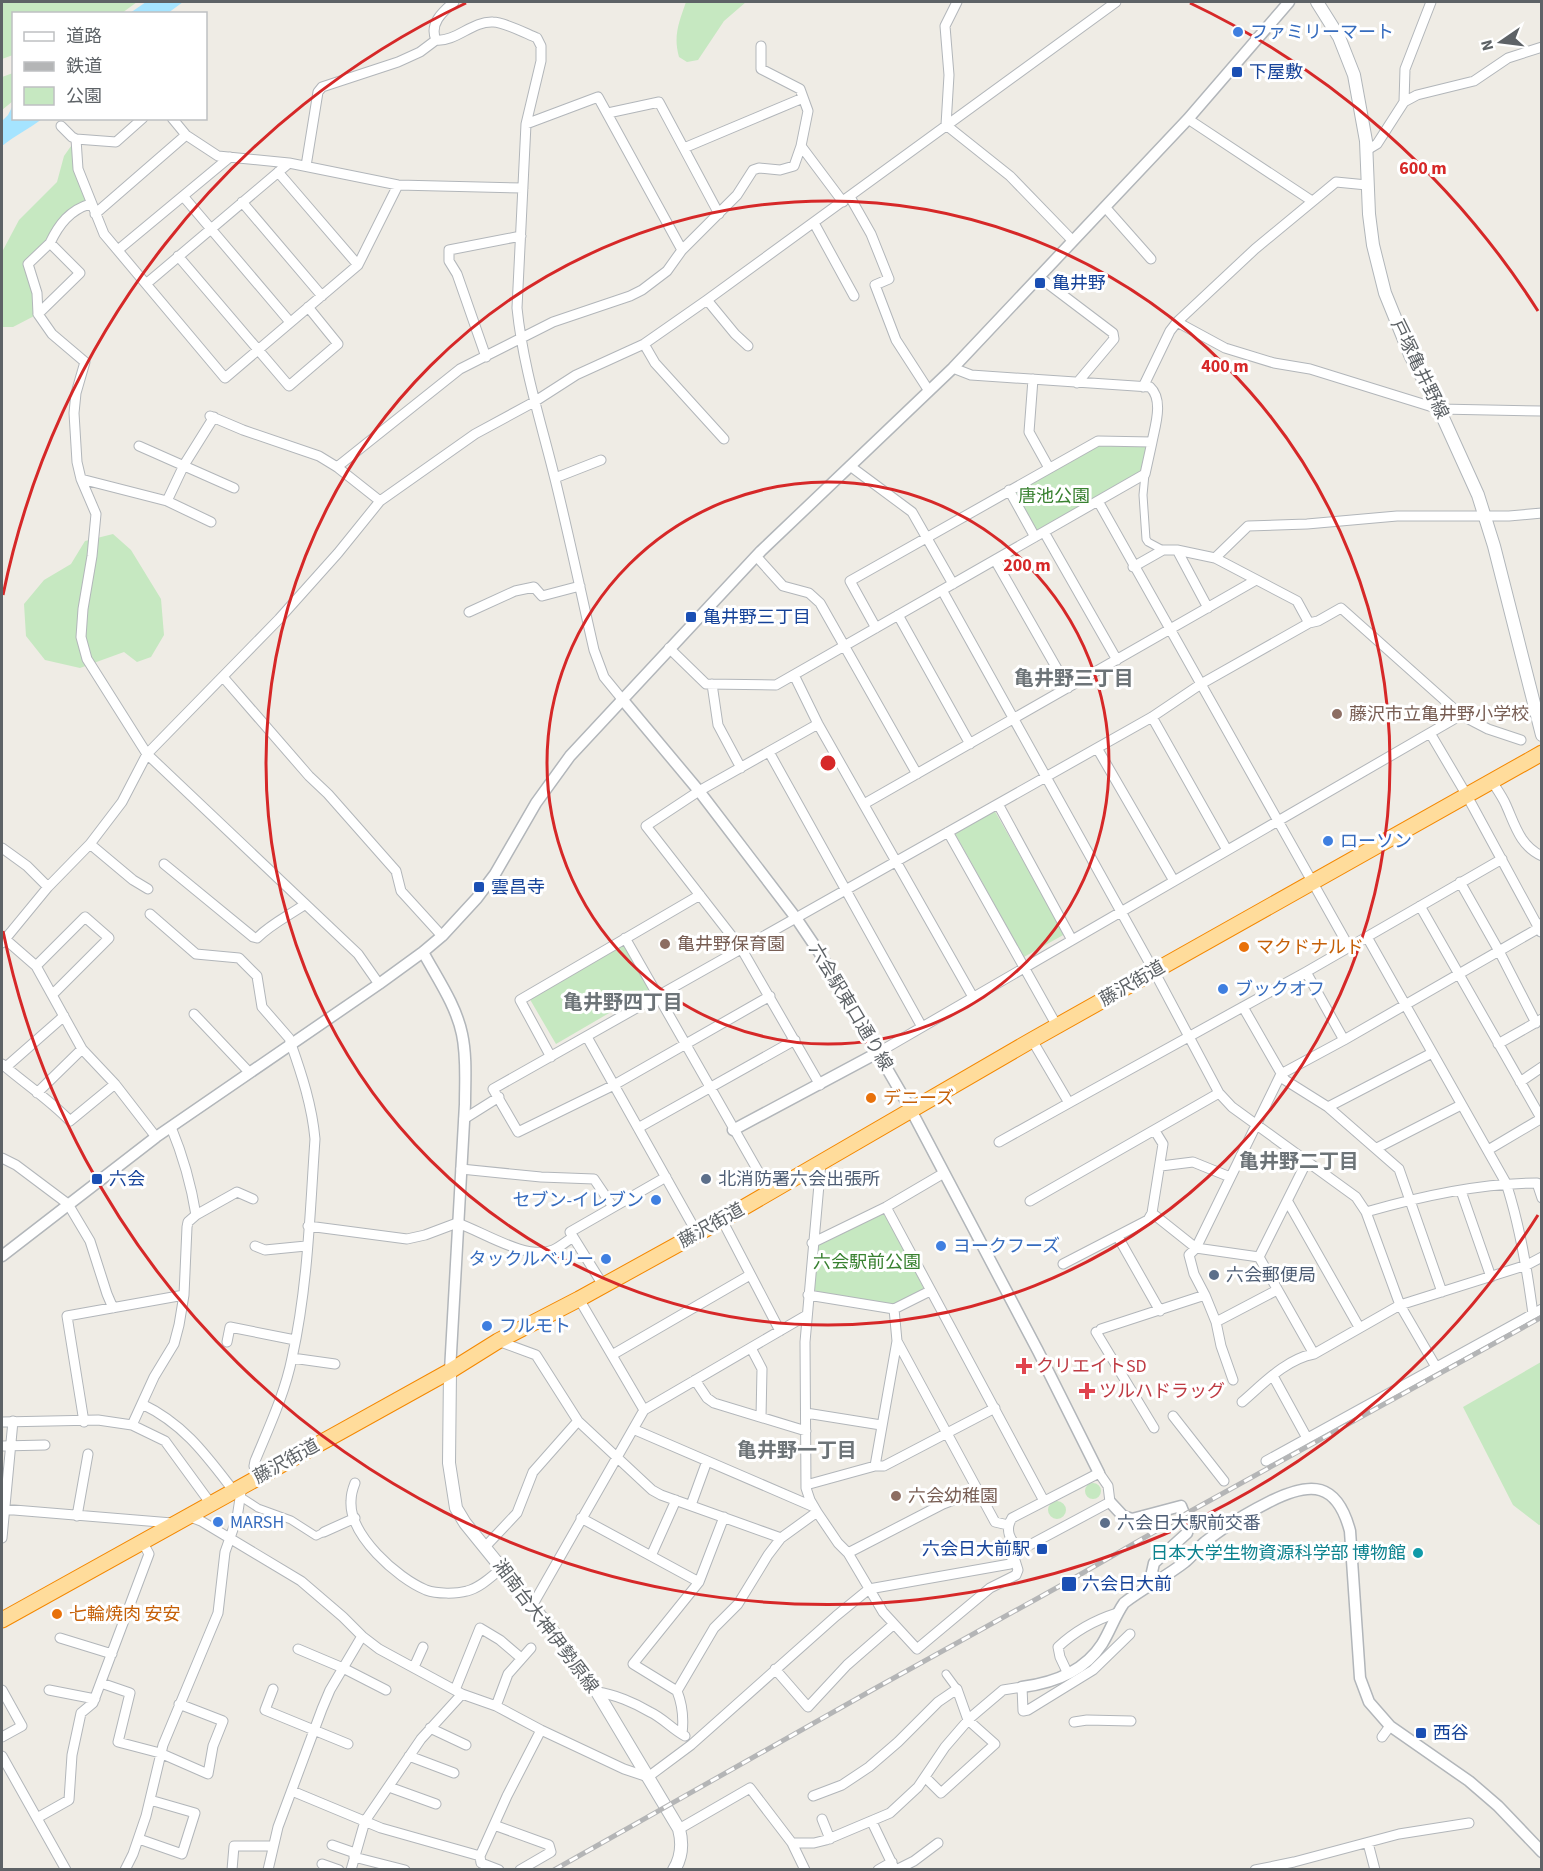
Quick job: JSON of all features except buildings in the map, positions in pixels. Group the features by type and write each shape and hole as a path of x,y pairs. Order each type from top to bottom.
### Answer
{"highway":[{"name":"藤沢街道","path":"2,1620 142,1541 239,1491 257,1477 450,1371 498,1341 722,1220 1032,1040 1542,753"}],"main road":[{"name":"戸塚亀井野線","path":"1317,2 1339,37 1354,75 1367,150 1367,185 1373,245 1385,293 1410,357 1439,409 1478,495 1494,546 1542,735"},
{"name":"湘南台大神伊勢原線","path":"450,1371 449,1463 452,1494 456,1508 465,1523 597,1692 679,1829 681,1851 679,1862 674,1869"}],"street":[{"path":"436,40 433,33 435,22 454,2"},
{"path":"946,125 949,75 945,26 957,2"},
{"path":"156,1137 115,1084 82,1049 36,966 3,941 48,887 90,844 122,802 147,754 279,619 338,553 380,501 475,434 534,402 576,375 644,344 1116,2"},
{"path":"2,1256 171,1126 380,984 442,936 477,898 495,874 536,803 570,756 756,556 953,368 1188,119 1289,2"},
{"path":"1404,102 1405,69 1431,2"},
{"path":"306,166 318,92 322,87 398,62 420,52 436,40 444,41 471,27 494,21 537,38 541,46 541,61 526,124 517,308 520,338 594,650 604,677 622,699"},
{"path":"337,467 459,369 553,322 642,290 667,271 682,250 737,195 753,170 759,168 780,170 794,166 801,146 808,111 800,89 761,69 761,46"},
{"path":"1367,150 1377,144 1404,102 1417,95 1474,81 1508,58 1542,47"},
{"path":"526,124 598,97 682,250"},
{"path":"684,148 803,98"},
{"path":"608,113 659,102 719,214"},
{"path":"1188,119 1312,201"},
{"path":"61,126 76,139 116,142 141,120"},
{"path":"174,120 186,135 218,156 289,163 398,185 523,188"},
{"path":"946,125 1010,176 1072,240"},
{"path":"95,214 186,135"},
{"path":"76,139 78,169 90,204 104,234 225,378 358,265 398,185"},
{"path":"801,146 846,199 871,234 889,279 875,285 896,340 929,391"},
{"path":"118,250 230,157"},
{"path":"146,284 289,163"},
{"path":"278,172 358,265"},
{"path":"1143,387 1170,331 1177,322 1255,249 1336,182 1367,185"},
{"path":"183,196 290,322"},
{"path":"242,202 322,296"},
{"path":"90,204 77,207 66,217 51,243 28,264 38,293 38,314 52,334 85,362 76,393 74,413 77,462 81,479 96,514 81,637 87,659 147,754 358,954 380,984"},
{"path":"1105,207 1152,259"},
{"path":"814,223 854,296"},
{"path":"486,357 456,274 449,261 449,250 522,236"},
{"path":"38,314 80,273 51,243"},
{"path":"178,256 289,386 338,344 308,307"},
{"path":"1039,277 1113,333 1114,339 1077,383"},
{"path":"707,300 748,346"},
{"path":"1177,322 1225,348 1274,363 1310,369 1439,409 1542,411"},
{"path":"644,344 655,363 724,439"},
{"path":"953,368 971,375 1150,387 1155,391 1158,404 1143,495 1148,542 1163,550 1177,550 1215,558 1297,601 1309,623"},
{"path":"1033,380 1029,432 1049,468"},
{"path":"167,501 184,465 212,417 319,456 337,467 380,501"},
{"path":"876,628 850,581 1098,441 1152,442"},
{"path":"139,446 234,488"},
{"path":"555,478 601,460"},
{"path":"850,466 912,512 953,584"},
{"path":"669,648 706,684 776,685 1145,474"},
{"path":"81,479 167,501 211,522"},
{"path":"1009,490 1117,660"},
{"path":"1098,501 1349,947"},
{"path":"1215,558 1248,526 1307,524 1397,516 1542,513"},
{"path":"1134,567 1163,550"},
{"path":"1177,550 1208,608"},
{"path":"756,556 783,586 809,593 815,597 917,774"},
{"path":"995,560 1068,688"},
{"path":"864,804 1256,580"},
{"path":"469,612 515,591 534,587 542,596 580,586"},
{"path":"942,590 1154,971 1219,1093 1232,1107 1356,1197 1366,1212 1400,1305 1436,1367"},
{"path":"770,996 614,1085 518,1132 493,1089 1152,717 1201,684 1309,623 1318,621 1341,608 1461,715 1488,729 1521,740"},
{"path":"898,615 970,744"},
{"path":"794,675 818,724 973,997"},
{"path":"223,677 396,871 401,891 442,936"},
{"path":"711,684 718,725 741,768"},
{"name":"六会駅東口通り線","path":"622,699 699,791 796,918 821,955 911,1110 1099,1473"},
{"path":"733,1130 879,1052 1461,715"},
{"path":"1152,717 1227,850"},
{"path":"818,724 699,791 646,826 741,948 820,1085"},
{"path":"1233,1380 1221,1346 1216,1322 1194,1274 1189,1255 1196,1248 1281,1074 1541,928 1430,733"},
{"path":"1097,748 1174,881"},
{"path":"768,752 922,1027"},
{"path":"1491,780 1504,802 1516,831 1525,843 1542,856"},
{"path":"998,804 1072,940"},
{"path":"948,832 1057,1026"},
{"path":"90,844 123,873 148,889"},
{"path":"2,848 27,866 48,887"},
{"path":"999,1142 1306,972 1502,859"},
{"path":"164,864 253,938 257,938 270,924 278,922 304,905"},
{"path":"1460,882 1539,1021 1498,1044"},
{"path":"551,1057 519,1000 700,895"},
{"path":"1420,906 1541,1118 1488,1150"},
{"path":"150,914 196,954 239,958 257,976 262,1007 289,1038 310,1106 315,1138 301,1303 292,1358 282,1394 255,1461 257,1477"},
{"path":"36,966 85,917 109,938 52,995"},
{"path":"1266,1461 1537,1311 1518,1218 1506,1183 1367,937"},
{"path":"626,938 770,1192"},
{"path":"423,952 448,997 462,1031 465,1061 464,1119 450,1371"},
{"path":"1306,972 1344,1040"},
{"path":"1243,1007 1281,1074 1296,1088 1328,1107 1399,1168 1442,1292"},
{"path":"194,1014 249,1072"},
{"path":"63,1016 4,1066 56,1106 70,1121 115,1084"},
{"path":"587,1037 697,1233"},
{"path":"638,1128 795,1040"},
{"path":"1032,1040 1069,1103"},
{"path":"37,1093 82,1049"},
{"path":"1328,1107 1432,1053"},
{"path":"1520,1082 1542,1067"},
{"path":"1030,1201 1219,1093"},
{"path":"464,1119 499,1097"},
{"path":"1377,1148 1461,1105"},
{"path":"171,1126 182,1154 196,1215"},
{"path":"1063,1264 1148,1220 1152,1213 1163,1144 1155,1131"},
{"path":"2,1158 16,1165 68,1204 90,1240 113,1308"},
{"path":"1259,1257 1307,1161"},
{"path":"821,1162 805,1342 806,1485 810,1500 838,1543 848,1553 883,1612 917,1649 990,1588 1016,1575 1018,1570 1014,1557"},
{"path":"1161,1166 1193,1162 1230,1177"},
{"path":"461,1169 541,1177 594,1179 613,1207"},
{"path":"812,1244 886,1207 944,1173"},
{"path":"603,1285 570,1232 666,1178"},
{"path":"1366,1212 1411,1199 1506,1183 1539,1182 1542,1198"},
{"path":"1461,1191 1491,1277"},
{"path":"132,1425 154,1377 174,1344 184,1295 188,1222 237,1192 253,1199"},
{"path":"1288,1202 1359,1327"},
{"path":"886,1207 1044,1501"},
{"path":"1152,1213 1196,1248 1259,1257"},
{"path":"722,1220 780,1331"},
{"path":"308,1226 407,1239 457,1223 512,1246 544,1252 553,1250 573,1237"},
{"path":"1118,1237 1160,1311"},
{"path":"255,1245 265,1250 306,1246"},
{"path":"1259,1257 1314,1354"},
{"path":"1242,1402 1273,1376 1303,1356 1314,1354 1400,1305 1527,1265 1542,1257"},
{"path":"612,1355 750,1275"},
{"path":"1216,1322 1277,1290"},
{"path":"808,1296 894,1309 930,1291"},
{"path":"84,1422 67,1316 184,1295"},
{"path":"1154,1428 1099,1331 1205,1295"},
{"path":"579,1299 644,1410"},
{"path":"875,1466 897,1341 894,1309"},
{"path":"532,1606 644,1410 807,1316"},
{"path":"227,1342 230,1327 295,1340"},
{"path":"498,1341 536,1355 578,1421 652,1490 781,1538"},
{"path":"897,1341 995,1522 1008,1525"},
{"path":"751,1348 762,1369 761,1417"},
{"path":"292,1358 335,1364"},
{"path":"1273,1376 1307,1438"},
{"path":"695,1380 707,1398 714,1403 806,1431"},
{"path":"142,1404 180,1427 239,1491 258,1508 291,1520 316,1536 355,1518"},
{"path":"806,1485 875,1466 884,1466 899,1460 995,1408"},
{"path":"806,1413 881,1425"},
{"path":"1173,1416 1224,1481"},
{"path":"2,1422 109,1420 132,1425 165,1441 211,1504"},
{"path":"2,1538 6,1446 13,1421"},
{"path":"485,1547 517,1514 533,1472 578,1421"},
{"path":"633,1430 815,1510"},
{"path":"6,1446 45,1445"},
{"path":"77,1516 88,1454"},
{"path":"691,1505 707,1461"},
{"path":"1020,1548 1015,1545 1007,1531 1012,1518 1099,1473 1108,1486 1110,1502 1123,1516 1132,1519 1181,1506 1189,1526 1187,1533 1154,1563 1152,1572 1157,1581"},
{"path":"354,1483 350,1500 362,1533 377,1556 397,1574 425,1589 447,1593 471,1590 502,1568"},
{"path":"792,1843 814,1843 830,1839 890,1813 903,1803 925,1778 945,1747 968,1720 1003,1690 1043,1685 1056,1681 1078,1668 1100,1647 1124,1603 1185,1562 1203,1543 1240,1516 1292,1491 1304,1488 1317,1489 1336,1500 1345,1513 1350,1531 1352,1589 1360,1678 1369,1702 1390,1726 1469,1781 1498,1806 1542,1852"},
{"path":"125,1869 139,1839 160,1753 218,1613 225,1552 237,1518 239,1491"},
{"path":"848,1553 943,1504 977,1491"},
{"path":"651,1556 676,1500"},
{"path":"3,1509 77,1516 201,1521 301,1581 379,1649 458,1692 496,1706 624,1769 648,1777 696,1741 869,1590 1010,1563 1020,1548 1110,1502"},
{"path":"677,1691 714,1628 738,1604 768,1555 781,1538 815,1510"},
{"path":"682,1734 684,1718 677,1691 633,1664 699,1582 724,1517"},
{"path":"581,1518 699,1582"},
{"path":"37,1818 69,1800 72,1755 81,1713 95,1699 149,1554 142,1541"},
{"path":"1068,1674 1058,1647 1069,1637 1100,1618 1117,1613"},
{"path":"775,1670 808,1707 847,1665 894,1624"},
{"path":"351,1869 365,1821 409,1756 458,1692 480,1629 500,1640 521,1658"},
{"path":"1022,1687 1023,1711 1093,1670 1130,1634"},
{"path":"268,1869 278,1827 330,1690 362,1636"},
{"path":"65,1643 112,1654"},
{"path":"414,1667 423,1647"},
{"path":"496,1706 508,1674 531,1648"},
{"path":"298,1650 343,1668 386,1690"},
{"path":"925,1778 941,1792 995,1744 968,1720 957,1689 946,1674"},
{"path":"101,1683 130,1693 118,1742 160,1753 208,1774 213,1746 223,1721 179,1704"},
{"path":"273,1689 265,1710 348,1744"},
{"path":"813,1796 842,1785 869,1767 938,1702 957,1689"},
{"path":"2,1690 22,1726 2,1737"},
{"path":"49,1690 95,1699"},
{"path":"597,1692 619,1698 652,1712 667,1725 696,1741"},
{"path":"1074,1722 1131,1721"},
{"path":"1382,1737 1390,1726"},
{"path":"430,1728 466,1745"},
{"path":"499,1869 481,1863 480,1856 507,1796 541,1730"},
{"path":"2,1756 66,1869"},
{"path":"409,1756 454,1773"},
{"path":"389,1787 436,1804"},
{"path":"679,1829 750,1788 792,1843 805,1869"},
{"path":"292,1791 365,1821 480,1856"},
{"path":"139,1839 182,1854 191,1828 195,1813 150,1800"},
{"path":"822,1819 830,1839"},
{"path":"872,1822 896,1867"},
{"path":"1255,1869 1422,1830 1469,1823"},
{"path":"494,1825 549,1845 551,1852 520,1869"},
{"path":"878,1869 896,1867 914,1861 938,1843"},
{"path":"1368,1843 1375,1869"},
{"path":"332,1845 355,1855 405,1869"},
{"path":"231,1869 234,1846 272,1846"},
{"path":"322,1864 339,1869"}],"green space":[{"path":"2,2 137,2 123,12 12,12 12,55 2,59"},
{"path":"686,2 746,2 724,21 698,60 687,62 679,57 677,49 679,23"},
{"path":"12,73 12,102 2,110 2,77"},
{"path":"76,139 78,169 90,204 77,208 29,264 38,314 13,327 2,327 2,252 19,220 57,182 64,156"},
{"name":"唐池公園","path":"1099,444 1147,445 1142,472 1036,533 1013,492"},
{"path":"113,534 131,550 161,599 164,635 151,657 137,662 124,652 80,668 45,660 26,636 24,604 44,580 71,564 85,541"},
{"path":"993,808 1065,934 1024,957 953,830"},
{"path":"625,939 652,988 556,1044 528,996"},
{"name":"六会駅前公園","path":"883,1209 924,1289 894,1304 813,1291 817,1246"},
{"path":"1541,1362 1542,1524 1539,1525 1513,1505 1463,1407"},
{"path":"1090,1483 1096,1483 1101,1491 1099,1497 1090,1499 1085,1494 1085,1488"},
{"path":"1057,1501 1063,1504 1066,1510 1063,1516 1057,1519 1051,1516 1048,1510 1051,1504"}],"water":[{"path":"146,2 183,2 169,12 131,12"},
{"path":"12,107 12,120 40,120 2,146 2,121"}],"railway":[{"path":"554,1870 1189,1512 1542,1317"}],"place":[{"name":"ファミリーマート","path":"1238,32"},
{"name":"下屋敷","path":"1237,72"},
{"name":"亀井野","path":"1040,283"},
{"name":"亀井野三丁目","path":"691,617"},
{"name":"藤沢市立亀井野小学校","path":"1337,714"},
{"name":"ローソン","path":"1328,841"},
{"name":"雲昌寺","path":"479,887"},
{"name":"亀井野保育園","path":"665,944"},
{"name":"マクドナルド","path":"1244,947"},
{"name":"ブックオフ","path":"1223,989"},
{"name":"デニーズ","path":"871,1098"},
{"name":"六会","path":"97,1179"},
{"name":"北消防署六会出張所","path":"706,1179"},
{"name":"セブン-イレブン","path":"656,1200"},
{"name":"ヨークフーズ","path":"941,1246"},
{"name":"タックルベリー","path":"606,1259"},
{"name":"六会郵便局","path":"1214,1275"},
{"name":"フルモト","path":"487,1326"},
{"name":"クリエイトSD","path":"1024,1366"},
{"name":"ツルハドラッグ","path":"1087,1391"},
{"name":"六会幼稚園","path":"896,1496"},
{"name":"MARSH","path":"218,1522"},
{"name":"六会日大駅前交番","path":"1105,1523"},
{"name":"六会日大前駅","path":"1042,1549"},
{"name":"日本大学生物資源科学部 博物館","path":"1418,1553"},
{"name":"六会日大前","path":"1069,1584"},
{"name":"七輪焼肉 安安","path":"57,1614"},
{"name":"西谷","path":"1421,1733"}],"district":[{"name":"亀井野三丁目","path":"1074,678"},
{"name":"亀井野四丁目","path":"623,1002"},
{"name":"亀井野二丁目","path":"1299,1161"},
{"name":"亀井野一丁目","path":"797,1450"}]}
